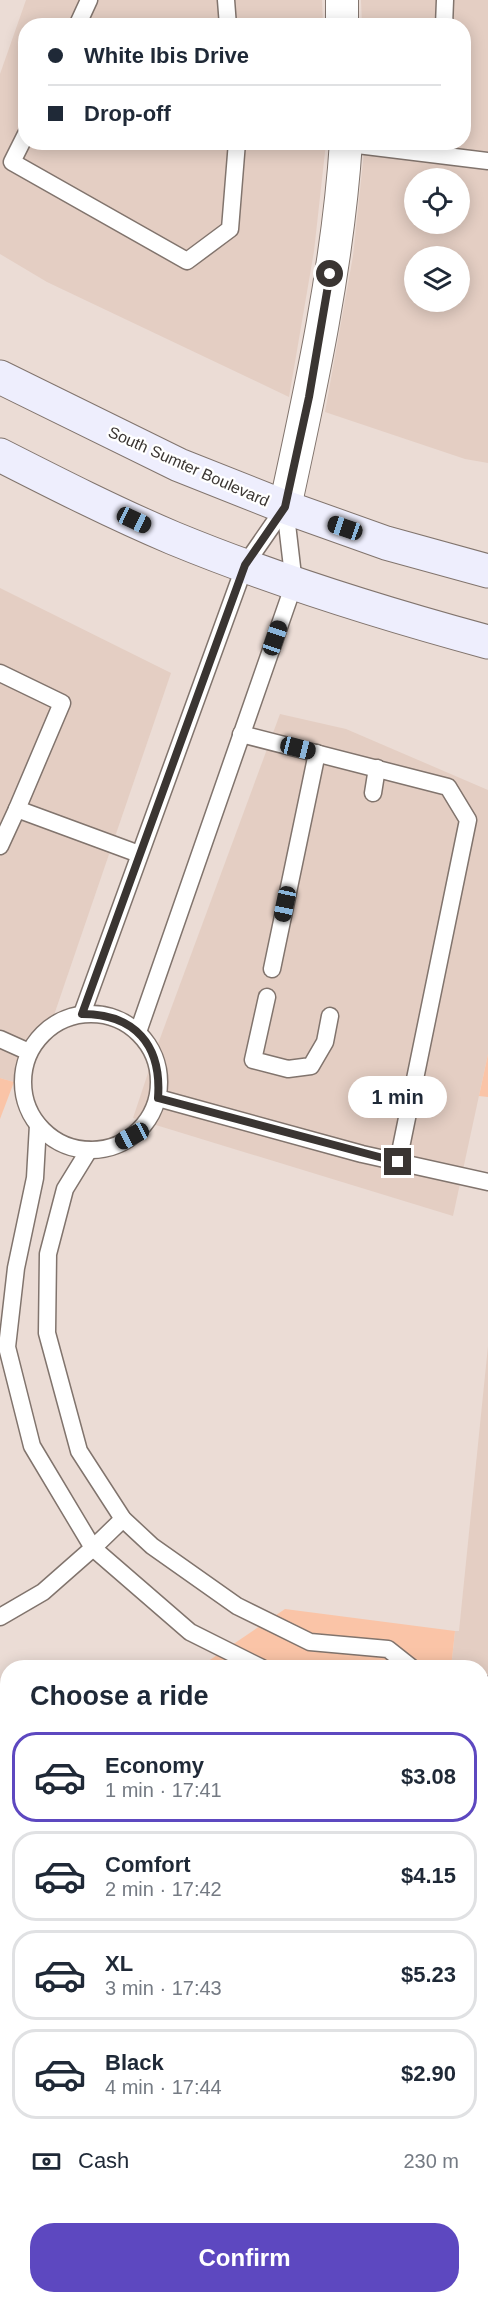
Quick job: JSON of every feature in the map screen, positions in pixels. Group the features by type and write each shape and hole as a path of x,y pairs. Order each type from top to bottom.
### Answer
{"main road":[{"name":"South Sumter Boulevard","path":"0,377 179,465 285,507 386,543 488,571"},
{"path":"0,455 58,485 172,537 294,584 383,613 488,642"}],"street":[{"path":"342,0 342,18"},
{"path":"285,507 309,397 334,253 341,150"}],"lane":[{"path":"81,18 89,0"},
{"path":"226,0 227,18"},
{"path":"444,18 445,0"},
{"path":"18,150 12,162 187,261 230,229 236,150"},
{"path":"445,150 488,161"},
{"path":"82,1014 245,565 285,507"},
{"path":"138,1032 294,584 285,507"},
{"path":"0,673 62,703 0,846"},
{"path":"241,734 448,787 468,820 398,1162"},
{"path":"272,969 316,753"},
{"path":"373,793 377,768"},
{"path":"17,809 139,854"},
{"path":"267,997 253,1060 288,1069 311,1066 325,1042 330,1016"},
{"path":"82,1014 102,1014 121,1020 138,1032 149,1045 157,1062 158,1098 148,1119 132,1136 112,1147 89,1150 69,1147 52,1138 38,1125 28,1109 24,1090 24,1071 29,1053 42,1034 60,1020 82,1014"},
{"path":"0,1039 29,1053"},
{"path":"158,1098 398,1162 488,1182"},
{"path":"38,1125 35,1178 16,1268 7,1347 32,1446 93,1548 190,1632 246,1660"},
{"path":"89,1150 65,1189 48,1254 47,1333 79,1451 123,1519 152,1546 237,1606 310,1642 388,1649 402,1660"},
{"path":"0,1617 43,1592 123,1519"}],"shaded area":[{"path":"26,0 322,0 323,18 20,18"},
{"path":"361,0 488,0 488,463 465,459 325,412 353,256 364,150 471,150 471,18 362,18"},
{"path":"18,23 18,150 325,150 314,251 289,397 47,282 0,254 0,74"},
{"path":"0,588 171,673 53,1018 14,1082 0,1078"},
{"path":"280,714 346,729 488,790 488,1054 453,1216 133,1118 155,1052"},
{"path":"488,1054 488,1097 479,1096"},
{"path":"0,1078 14,1082 0,1119"},
{"path":"488,1346 488,1660 452,1660 455,1631 459,1631"},
{"path":"285,1609 455,1631 452,1660 210,1660"}],"route":[{"path":"330,274 309,397 285,507 245,565 82,1014 102,1014 121,1020 138,1032 149,1045 157,1062 158,1098 398,1162"}]}
